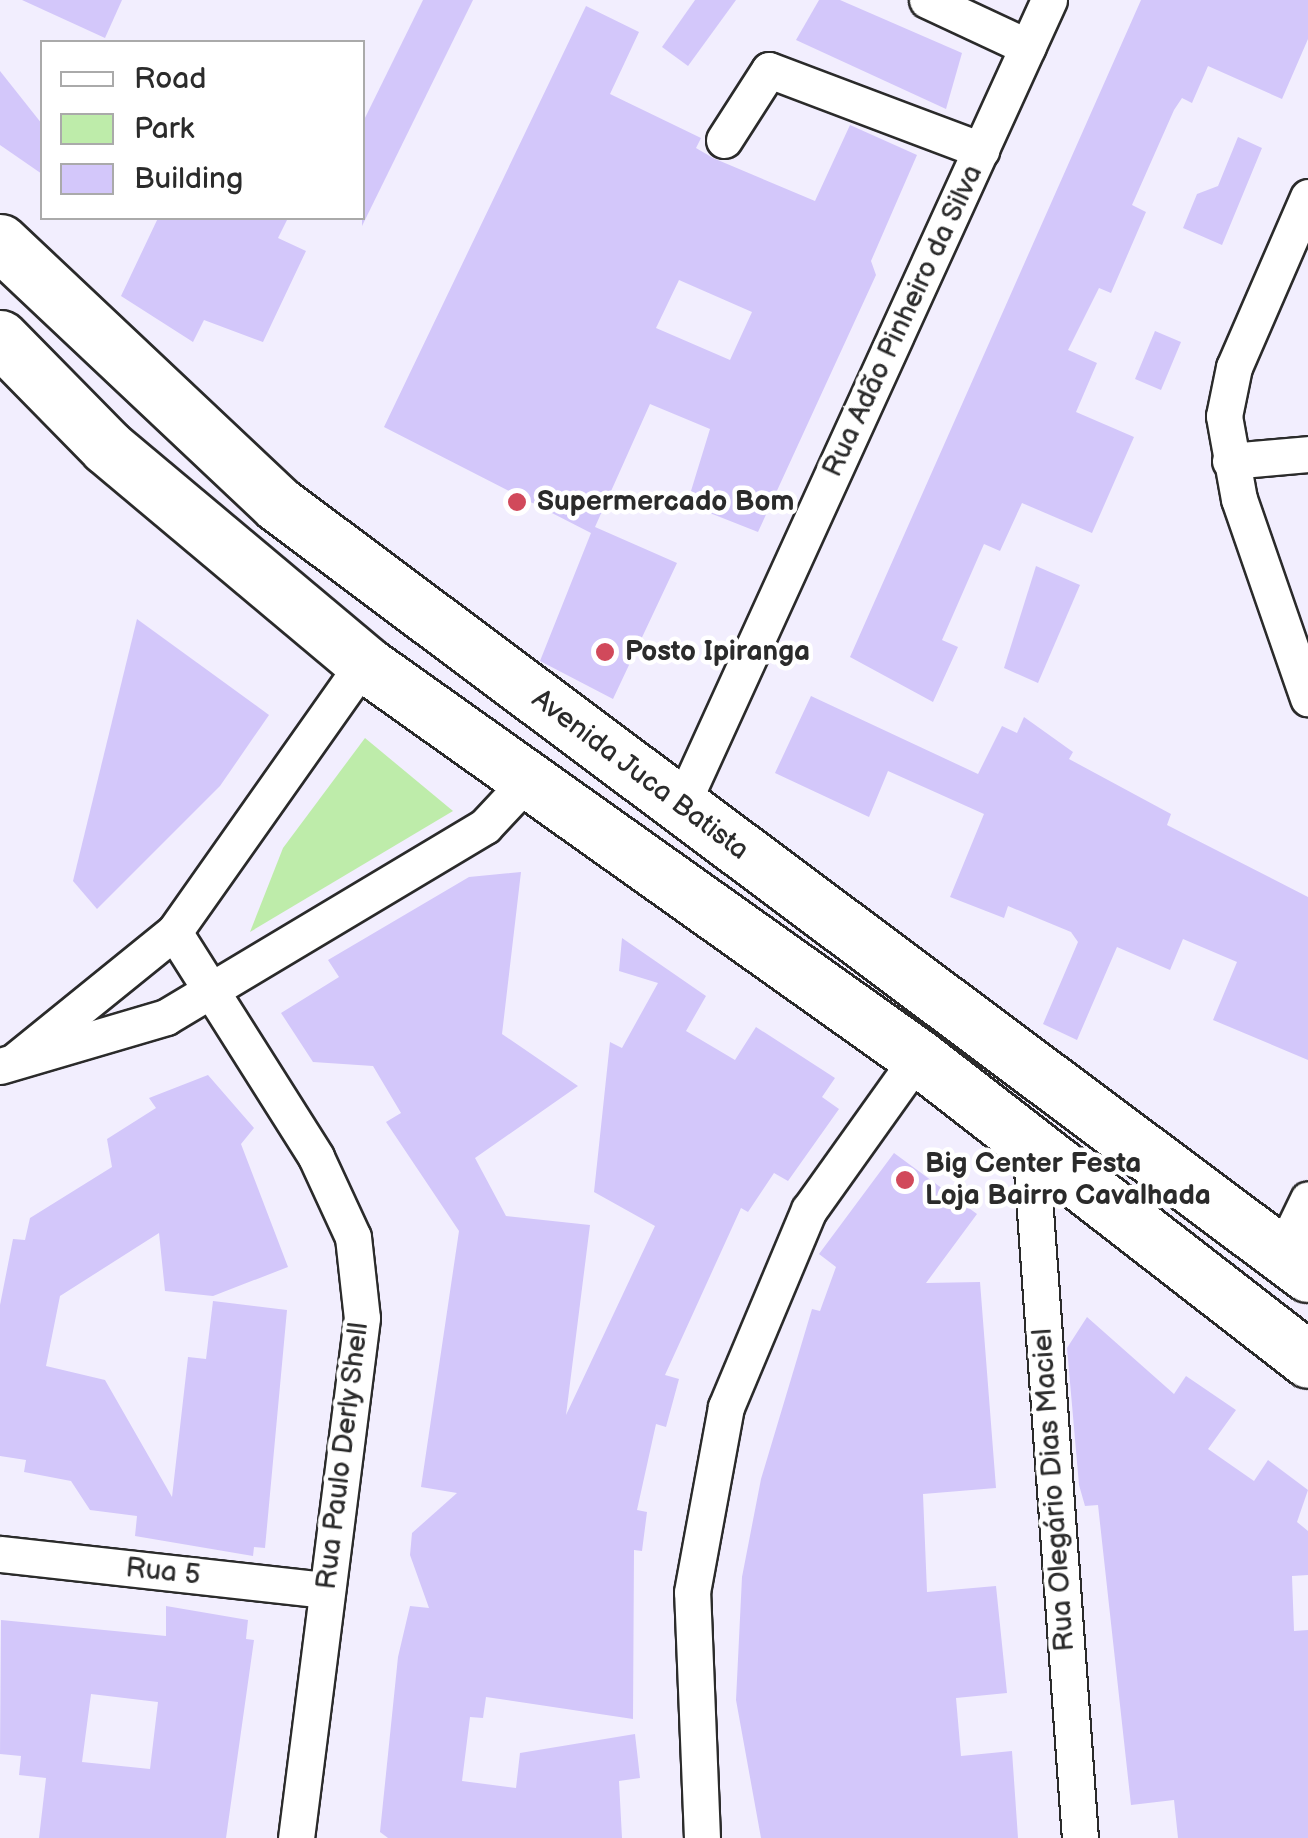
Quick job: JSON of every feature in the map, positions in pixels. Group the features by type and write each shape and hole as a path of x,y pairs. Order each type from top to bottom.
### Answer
{"main road":[{"name":"Avenida Juca Batista","path":"0,242 278,504 1294,1266"},
{"path":"0,338 107,447 364,663 918,1057 1308,1360"}],"street":[{"path":"927,0 1028,47"},
{"name":"Rua Adão Pinheiro da Silva","path":"682,806 1049,0"},
{"path":"724,140 769,70 981,150"},
{"path":"1308,198 1226,390 1230,461 1308,698"},
{"path":"1230,461 1308,454"},
{"path":"6,1065 174,932 364,663"},
{"path":"6,1065 81,1048 212,990 485,826 528,780"},
{"name":"Rua Paulo Derly Shell","path":"174,932 316,1157 353,1237 362,1318 296,1838"},
{"path":"702,1838 692,1592 726,1406 809,1210 918,1057"},
{"name":"Rua Olegário Dias Maciel","path":"1030,1141 1080,1838"},
{"path":"1294,1266 1308,1199"},
{"name":"Rua 5","path":"0,1554 327,1590"}],"green space":[{"path":"365,738 453,811 250,932 283,848"}],"building":[{"path":"22,0 122,0 105,38"},
{"path":"423,0 473,0 365,220 365,118"},
{"path":"695,0 736,0 688,66 662,47"},
{"path":"819,0 840,0 962,53 946,109 796,40"},
{"path":"1141,0 1308,0 1308,39 1282,99 1208,66 1192,103 1182,98 1174,110 1132,205 1146,212 1111,293 1099,288 1068,350 1097,363 1076,412 1134,437 1092,533 1022,503 1000,551 984,544 942,640 958,647 933,702 850,657"},
{"path":"586,6 639,32 610,94 701,138 696,148 713,158 815,201 850,125 917,155 871,261 876,275 758,532 687,504 710,429 650,404 595,527 677,563 613,699 540,661 591,533 384,427","holes":["679,280 752,312 730,360 656,328"]},
{"path":"0,71 40,121 40,173 0,145"},
{"path":"1238,137 1262,148 1222,245 1183,228 1197,194 1218,186"},
{"path":"157,220 287,220 278,238 306,251 263,342 204,320 193,342 121,296"},
{"path":"1155,331 1181,342 1161,390 1135,379"},
{"path":"1036,566 1080,585 1038,683 1004,668"},
{"path":"137,619 269,715 220,786 97,909 73,881"},
{"path":"811,696 978,774 1002,726 1017,733 1024,717 1073,752 1069,759 1171,814 1167,825 1308,897 1308,1060 1213,1020 1237,962 1183,939 1170,970 1117,947 1077,1040 1043,1024 1078,942 1071,932 1008,906 1004,918 950,897 984,814 888,771 869,817 775,773"},
{"path":"521,872 502,1034 578,1086 475,1158 506,1216 590,1225 566,1415 655,1226 594,1192 610,1042 622,1048 658,983 619,971 622,938 706,996 686,1031 735,1060 756,1027 835,1078 822,1097 839,1109 788,1181 774,1173 748,1212 741,1208 665,1375 679,1379 666,1427 656,1424 637,1510 647,1512 642,1551 634,1550 633,1719 486,1697 483,1718 470,1717 462,1781 516,1788 520,1753 635,1734 640,1778 619,1781 622,1838 388,1838 380,1832 398,1657 410,1606 429,1608 410,1555 412,1533 457,1493 421,1487 459,1231 386,1122 401,1113 373,1066 313,1062 281,1013 339,977 328,960 469,877"},
{"path":"208,1075 254,1128 241,1144 288,1267 213,1296 165,1291 159,1233 60,1296 46,1366 105,1380 172,1497 188,1357 206,1359 213,1301 287,1310 265,1548 254,1547 253,1556 135,1536 137,1516 90,1510 71,1481 24,1472 26,1460 0,1456 0,1305 13,1239 25,1240 30,1218 112,1167 107,1139 156,1108 149,1098"},
{"path":"894,1153 977,1214 926,1283 980,1282 996,1488 923,1494 927,1592 996,1586 1007,1693 956,1698 961,1756 1012,1751 1018,1838 761,1838 736,1700 742,1577 761,1479 812,1309 820,1311 836,1267 819,1254"},
{"path":"1087,1317 1174,1394 1186,1376 1236,1410 1208,1449 1254,1481 1268,1460 1308,1490 1297,1522 1308,1531 1308,1575 1292,1576 1294,1631 1308,1630 1308,1838 1178,1838 1174,1800 1131,1805 1098,1505 1085,1506 1079,1485 1067,1348"},
{"path":"166,1606 248,1620 246,1639 254,1640 226,1838 39,1838 46,1778 19,1775 21,1756 0,1754 1,1620 166,1636","holes":["91,1694 158,1702 150,1769 82,1762"]}],"place":[{"name":"Supermercado Bom","path":"517,502"},
{"name":"Posto Ipiranga","path":"605,652"},
{"name":"Big Center Festa Loja Bairro Cavalhada","path":"905,1180"}]}
